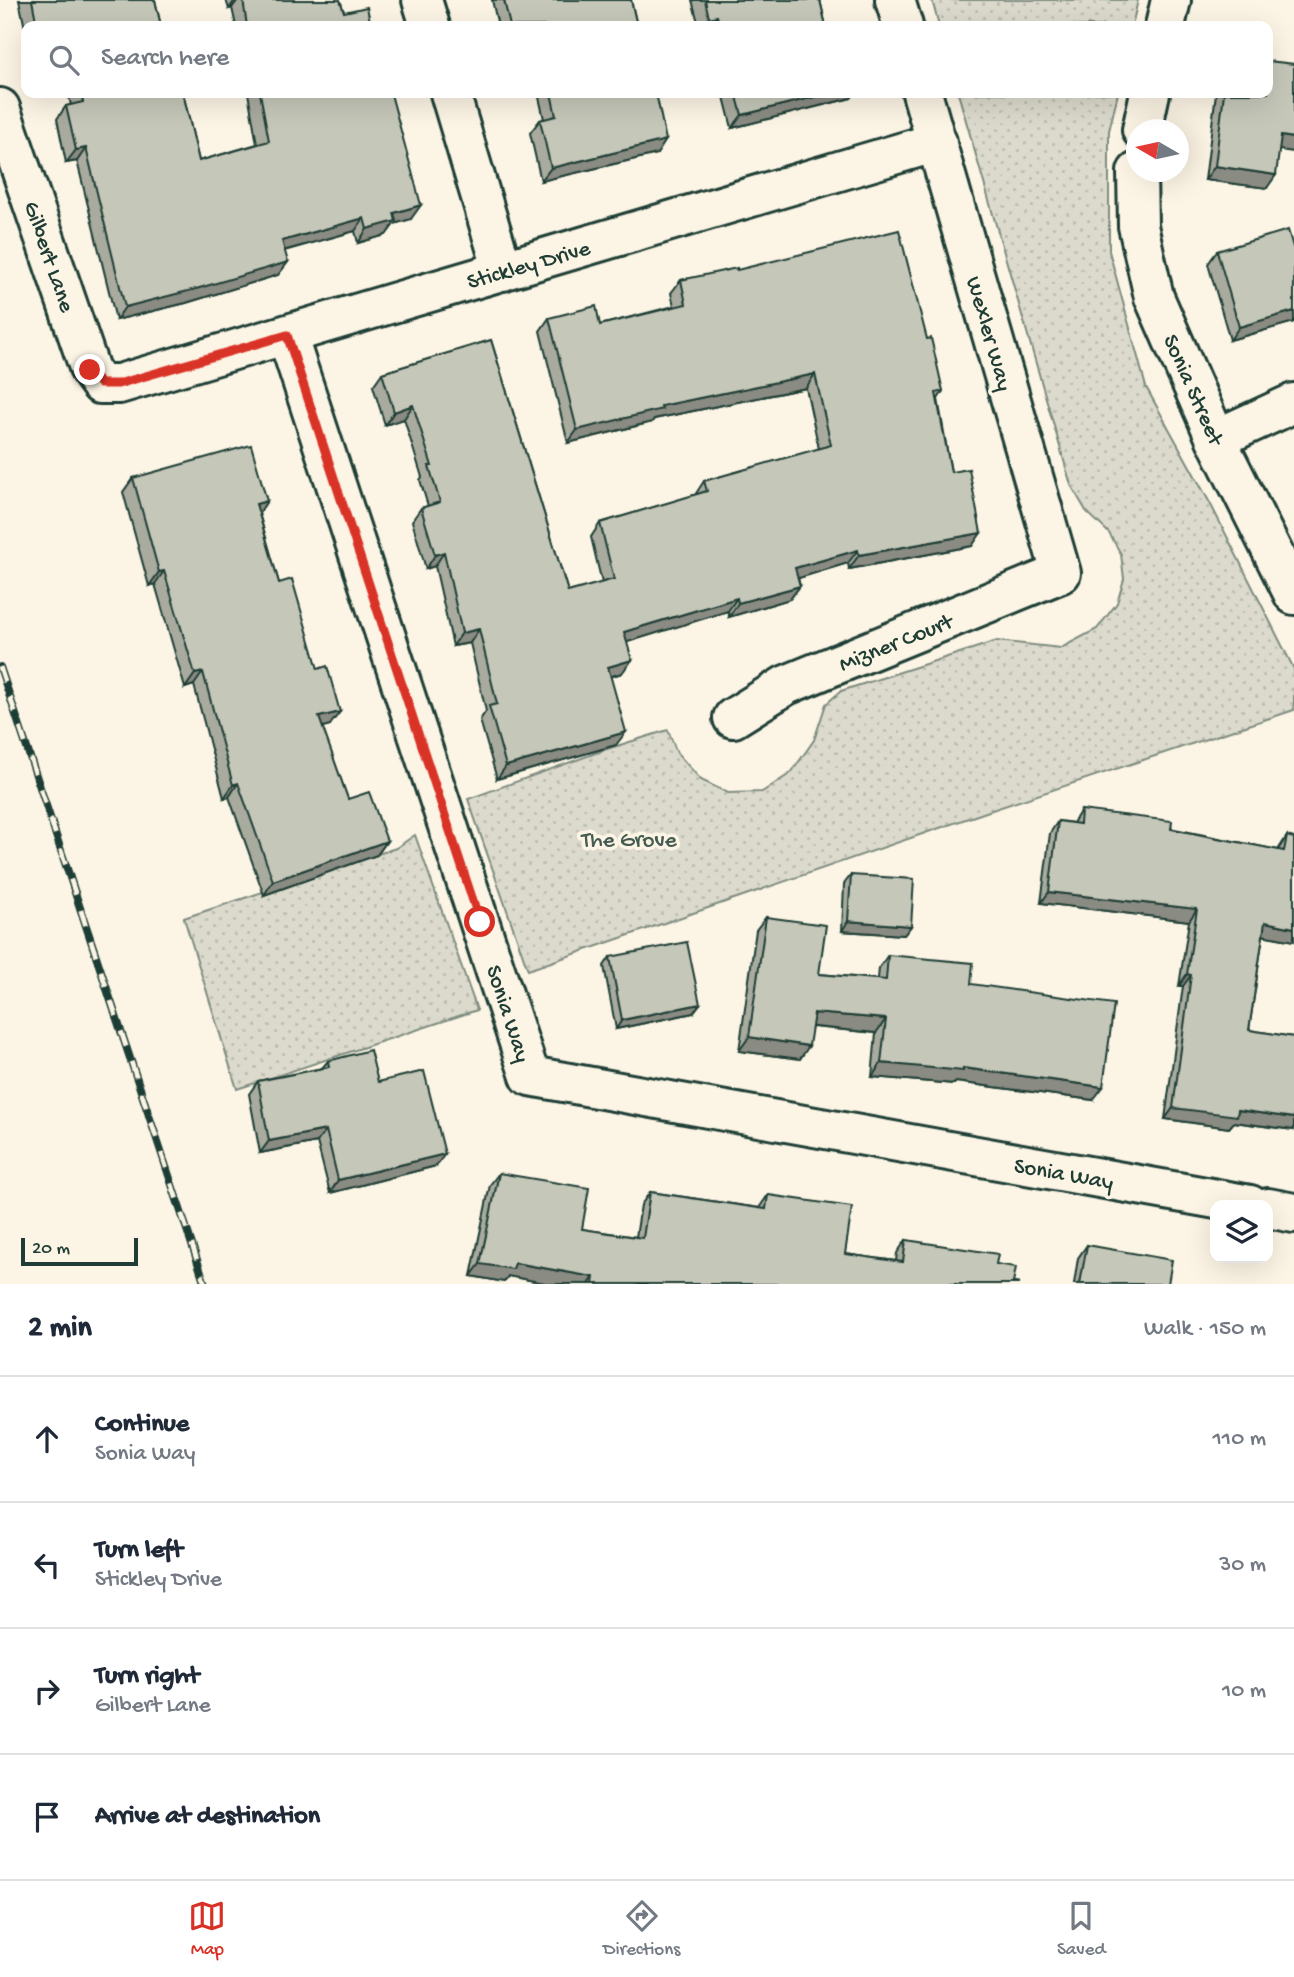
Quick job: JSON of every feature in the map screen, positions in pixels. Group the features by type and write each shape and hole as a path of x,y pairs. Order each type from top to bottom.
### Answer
{"street":[{"path":"422,0 428,21"},
{"path":"895,0 901,21"},
{"path":"1166,21 1171,0"},
{"path":"451,98 503,271"},
{"name":"Wexler Way","path":"924,98 1060,573"},
{"path":"1144,119 1149,98"},
{"name":"Gilbert Lane","path":"0,108 90,370 100,384 118,384"},
{"name":"Stickley Drive","path":"118,384 937,142"},
{"name":"Sonia Street","path":"1137,182 1138,226 1154,297 1216,439 1294,595"},
{"name":"Sonia Way","path":"287,335 530,1076 1222,1200"},
{"path":"1216,439 1294,403"},
{"name":"Mizner Court","path":"733,718 786,685 1060,573"},
{"path":"1273,1209 1294,1213"}],"green space":[{"path":"932,0 1138,0 1133,21 938,21"},
{"name":"The Grove","path":"959,98 1117,98 1109,131 1109,251 1146,387 1210,503 1294,669 1294,710 989,811 528,970 468,799 668,730 677,753 701,780 728,793 762,792 791,773 814,740 826,704 841,691 997,641 1061,648 1097,629 1117,603 1124,579 1121,554 1109,533 1086,511 1071,485"},
{"path":"415,835 477,1010 237,1089 184,918 396,848"}],"building":[{"path":"32,0 155,0 160,21 36,21"},
{"path":"243,0 340,0 344,12 367,7 370,21 246,21"},
{"path":"504,0 631,0 636,21 509,21"},
{"path":"705,0 820,0 825,21 718,21 717,16 709,18"},
{"path":"1273,62 1294,64 1294,138 1281,136 1276,175 1215,166 1223,98 1273,98"},
{"path":"82,98 184,98 199,161 269,141 261,98 392,98 421,205 394,213 396,221 367,229 364,218 282,241 288,262 125,307 86,148 76,150 66,106 83,102"},
{"path":"552,98 657,98 666,140 551,168 540,120 556,116"},
{"path":"737,98 810,98 742,115"},
{"path":"899,230 927,339 931,338 943,391 936,393 951,472 969,469 981,533 859,555 858,550 795,568 800,586 738,603 737,598 624,632 632,660 608,667 626,732 506,766 489,706 497,704 479,629 462,633 444,552 435,555 421,508 440,502 413,405 394,412 382,373 491,340 568,592 614,579 600,523 707,491 704,481 831,445 815,374 661,406 662,409 577,430 549,318 596,306 600,325 686,304 681,280 737,270"},
{"path":"1288,230 1294,247 1294,311 1239,327 1217,251"},
{"path":"251,445 267,501 256,504 279,583 292,579 318,669 327,666 340,712 319,717 348,799 369,792 387,841 273,881 238,783 233,785 203,672 195,674 164,571 159,572 133,478"},
{"path":"1081,810 1172,821 1171,829 1284,851 1287,836 1294,838 1294,928 1265,922 1249,1030 1294,1037 1294,1118 1238,1110 1237,1116 1173,1108 1191,975 1187,974 1197,909 1049,892 1058,821 1080,824"},
{"path":"851,875 914,879 911,926 848,921"},
{"path":"766,917 826,925 819,974 886,980 888,955 973,963 971,984 1114,1004 1103,1087 963,1068 963,1071 881,1063 886,1019 814,1013 809,1046 749,1037"},
{"path":"687,942 700,1004 622,1020 610,957"},
{"path":"370,1050 378,1082 424,1071 445,1154 338,1180 326,1130 269,1141 258,1081 329,1067 328,1061"},
{"path":"499,1173 589,1188 582,1229 643,1238 650,1192 766,1209 768,1195 852,1207 845,1254 903,1262 906,1240 998,1254 996,1264 1016,1267 1013,1283 1020,1284 593,1284 594,1277 515,1263 513,1269 480,1264"},
{"path":"1087,1245 1172,1260 1168,1284 1080,1284"}],"railway":[{"path":"0,667 205,1284"}],"route":[{"path":"90,370 100,384 118,384 287,335 480,922"}]}
